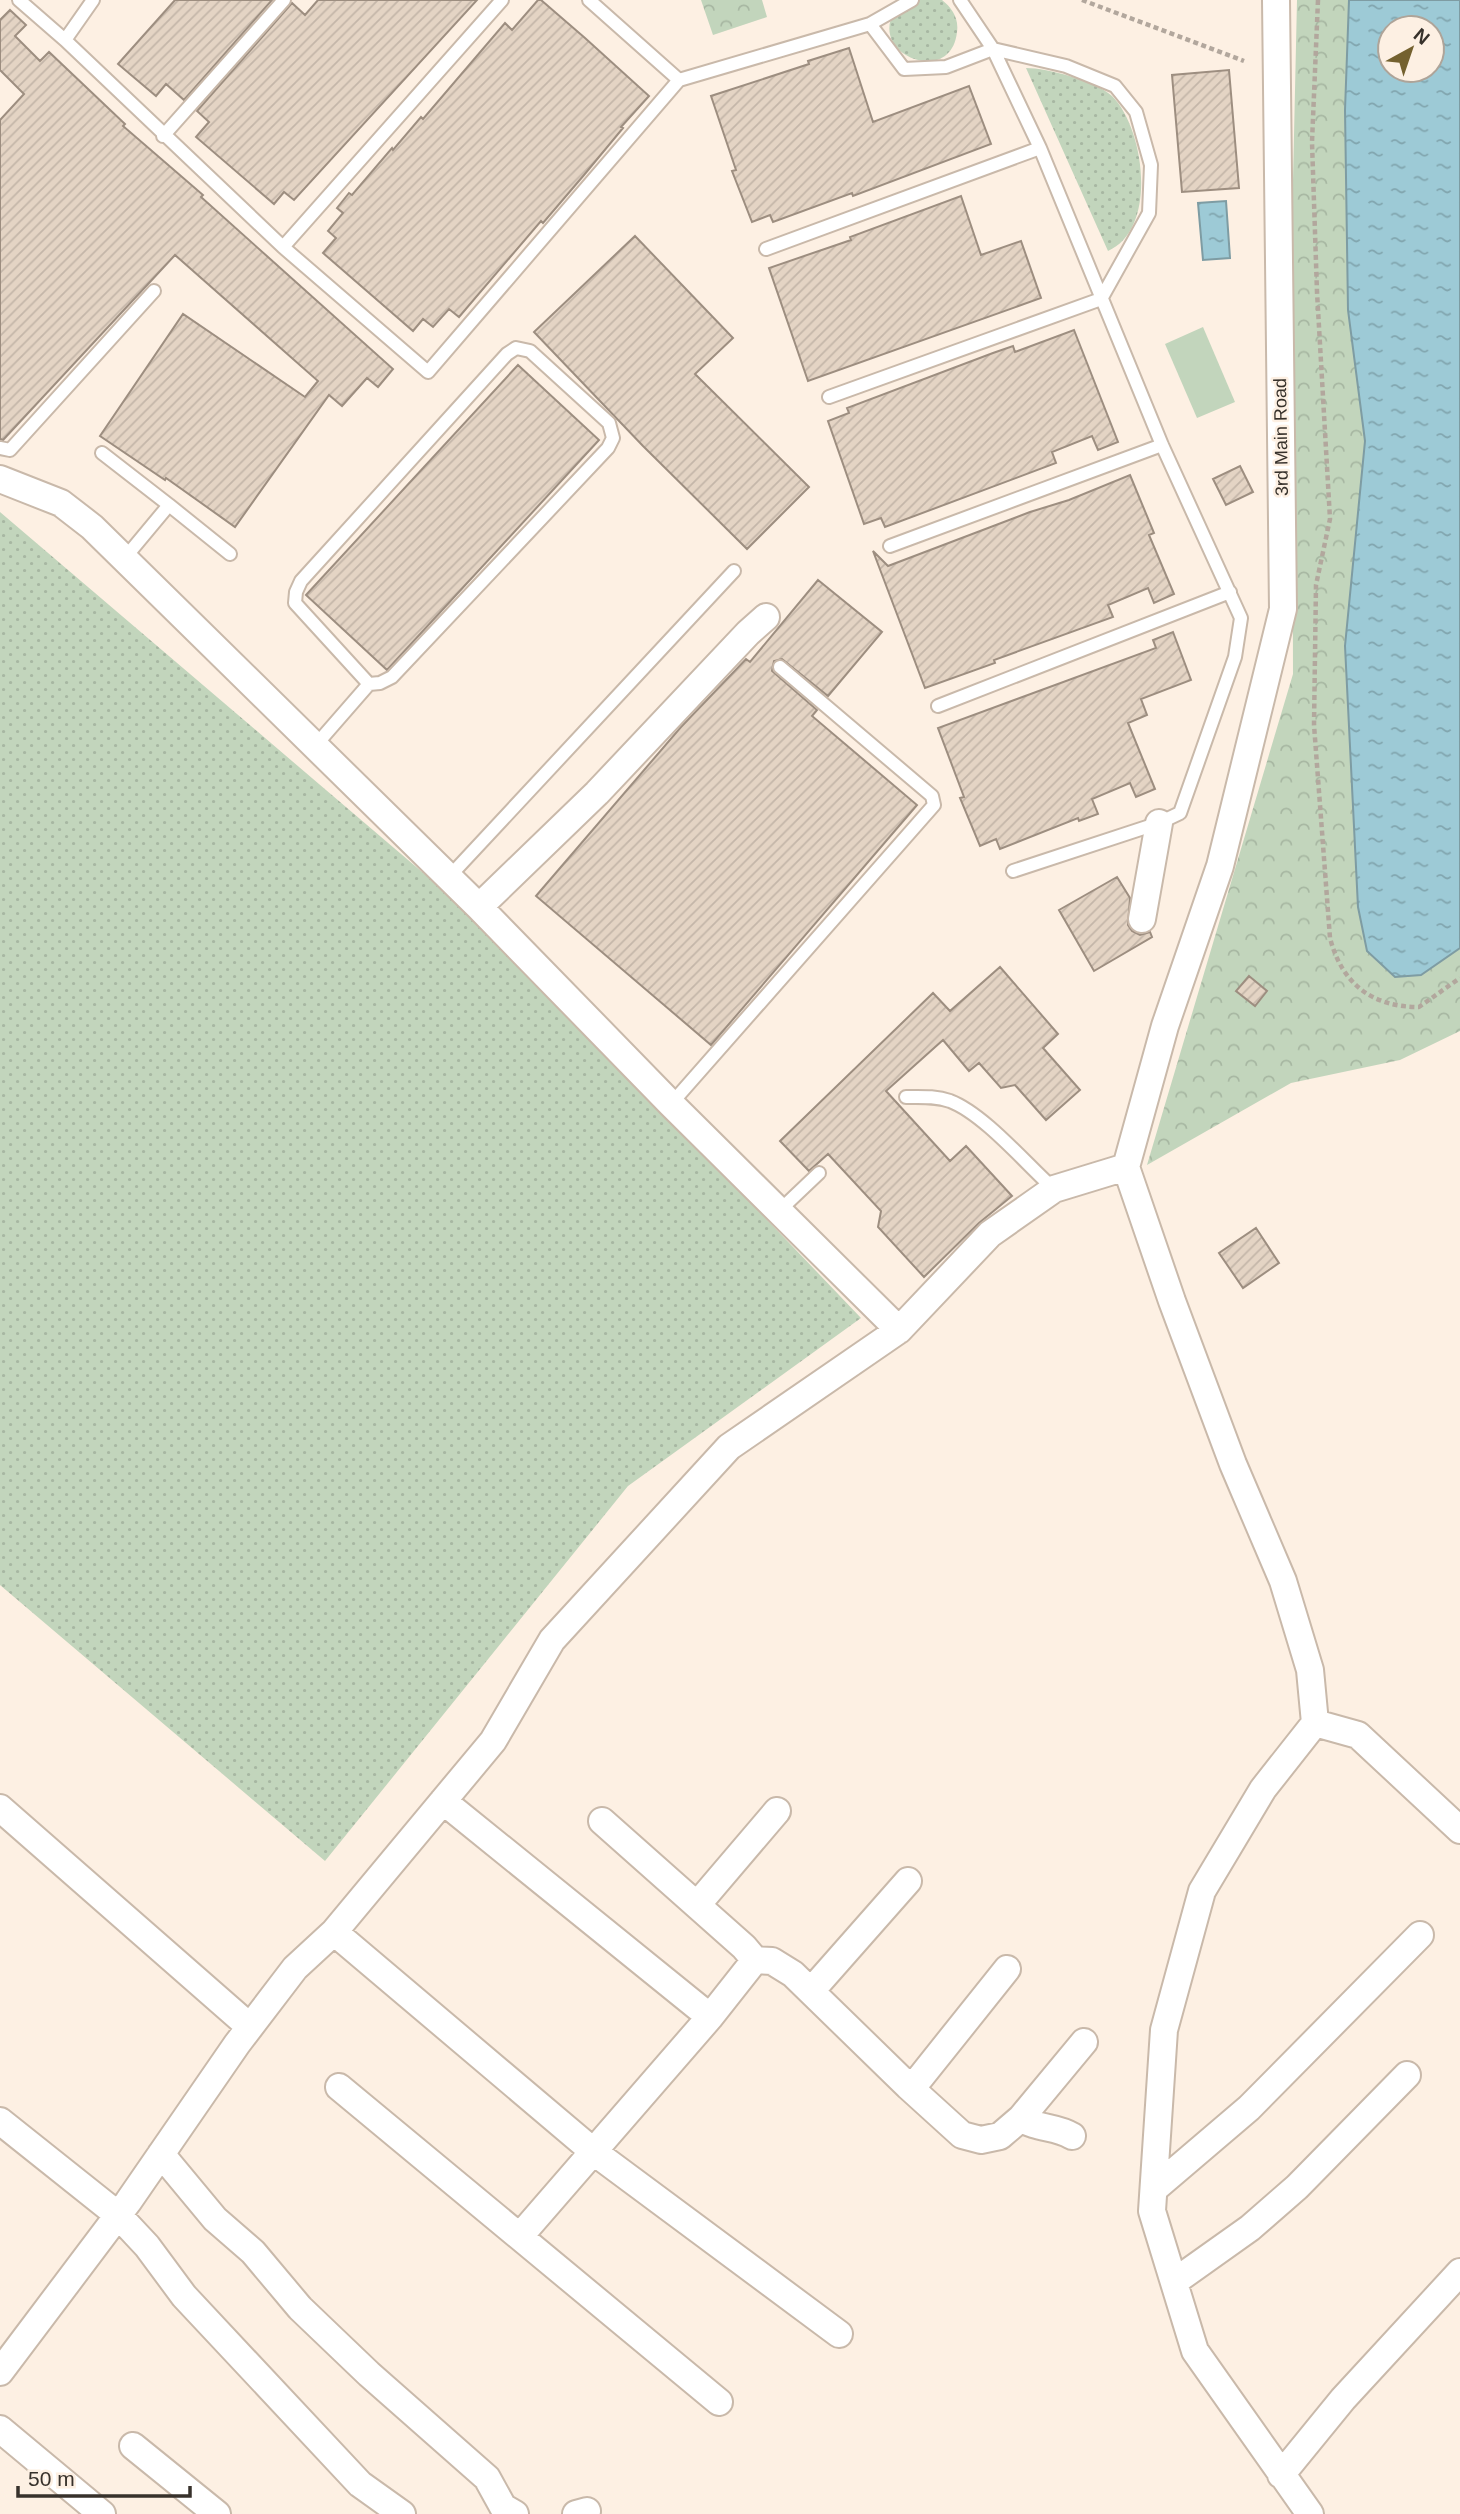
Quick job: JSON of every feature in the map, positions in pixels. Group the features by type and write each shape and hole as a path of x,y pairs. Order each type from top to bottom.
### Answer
{"street":[{"name":"3rd Main Road","path":"1126,1167 1165,1026 1220,866 1283,608 1276,0"},
{"path":"0,479 61,503 92,527 479,907 671,1104 899,1330"},
{"path":"479,907 597,793 766,617"},
{"path":"1142,919 1159,823"},
{"path":"0,2372 118,2215 250,2027 295,1968 334,1932 493,1741 552,1640 729,1447 899,1330 990,1234 1054,1189 1126,1167 1172,1301 1233,1464 1283,1581 1310,1670 1315,1723 1263,1789 1202,1891 1164,2030 1152,2211 1195,2351 1310,2514"},
{"path":"1315,1723 1358,1735 1460,1830"},
{"path":"443,1801 710,2017"},
{"path":"0,1808 250,2027"},
{"path":"697,1905 777,1811"},
{"path":"602,1821 755,1960 772,1961 793,1974 962,2135 981,2140 1000,2136 1021,2118 1084,2042"},
{"path":"811,1991 908,1881"},
{"path":"334,1932 594,2152 839,2334"},
{"path":"1154,2189 1249,2108 1420,1935"},
{"path":"520,2236 710,2017 755,1960"},
{"path":"908,2086 920,2078 1007,1969"},
{"path":"1174,2282 1250,2228 1297,2187 1407,2075"},
{"path":"338,2087 719,2402"},
{"path":"1021,2118 1027,2122 1062,2130 1072,2136"},
{"path":"0,2120 118,2215 147,2246 184,2296 359,2484 402,2514"},
{"path":"161,2154 215,2219 253,2252 300,2308 369,2374 487,2478 503,2507 514,2514"},
{"path":"1281,2475 1343,2399 1460,2272"},
{"path":"0,2429 102,2514"},
{"path":"133,2446 218,2514"}],"lane":[{"path":"19,0 65,40 163,136 283,247 428,372 679,80 870,24 912,0"},
{"path":"65,40 93,0"},
{"path":"163,136 284,0"},
{"path":"283,247 502,0"},
{"path":"589,0 679,80"},
{"path":"960,0 993,49 1040,148 1162,445 1241,618 1235,657 1180,813 1159,823 1013,871"},
{"path":"829,397 1101,299 1149,214 1151,165 1136,112 1115,86 1066,66 993,49 946,67 904,69 870,24"},
{"path":"766,249 1040,148"},
{"path":"0,448 10,450 154,291"},
{"path":"315,746 369,684 380,683 392,677 608,448 613,438 609,423 530,351 516,348 507,354 301,581 295,603 369,684"},
{"path":"890,546 1162,445"},
{"path":"103,453 230,554"},
{"path":"124,559 169,505"},
{"path":"449,878 734,571"},
{"path":"938,706 1230,592"},
{"path":"671,1104 934,805 932,796 780,667"},
{"path":"906,1097 950,1101 983,1123 1054,1189"},
{"path":"779,1211 819,1173"}],"path":[{"path":"1082,0 1244,61"},
{"path":"1318,0 1312,142 1317,292 1331,519 1316,586 1314,726 1331,938 1337,959 1349,978 1359,989 1388,1004 1419,1007 1460,978"}],"green space":[{"path":"701,0 762,0 767,17 713,35"},
{"path":"906,0 942,0 954,14 957,32 951,49 941,58 927,61 913,59 901,51 892,40 889,27 896,10"},
{"path":"1297,0 1349,0 1345,110 1348,310 1365,441 1345,646 1421,975 1460,948 1460,1031 1400,1060 1291,1083 1147,1165 1293,674 1292,225"},
{"path":"1026,68 1071,76 1105,90 1123,111 1132,131 1141,178 1140,201 1134,222 1124,239 1108,251"},
{"path":"1203,327 1235,402 1197,418 1165,344"},
{"path":"0,512 489,929 861,1318 628,1486 325,1861 0,1585"}],"water":[{"path":"1349,0 1460,0 1460,948 1421,975 1395,977 1367,951 1358,907 1345,646 1365,441 1348,310 1345,110"},
{"path":"1226,201 1230,258 1203,260 1198,203"}],"building":[{"path":"175,0 272,0 184,100 166,84 156,96 118,64"},
{"path":"318,0 477,0 294,200 284,192 274,204 196,137 209,122 197,111 292,3 305,15"},
{"path":"538,0 649,96 543,223 541,221 459,317 449,309 433,327 423,319 413,331 323,253 336,238 328,231 343,213 337,208 349,193 352,195 392,148 393,150 421,117 423,119 505,23 512,30"},
{"path":"10,10 26,25 15,36 40,61 49,52 125,124 123,126 203,195 201,197 393,369 378,387 367,378 342,406 329,395 235,527 100,436 183,314 305,397 318,381 175,255 3,440 0,439 0,120 24,94 0,70 0,20"},
{"path":"849,48 873,122 969,86 991,144 853,196 852,193 773,222 770,215 752,222 732,171 736,170 711,96"},
{"path":"1229,70 1239,188 1182,192 1172,75"},
{"path":"961,196 981,255 1021,241 1041,298 808,381 769,268 851,240 850,237"},
{"path":"635,236 733,338 695,374 809,487 747,549 534,332"},
{"path":"1074,330 1118,442 1098,450 1092,436 1052,452 1056,463 885,527 881,518 864,524 828,421 849,413 847,408 993,353 1013,346 1015,352"},
{"path":"518,365 599,440 387,670 306,595"},
{"path":"1240,466 1253,492 1226,505 1213,479"},
{"path":"1130,475 1154,533 1149,535 1174,594 1154,603 1148,588 1108,605 1113,617 925,688 873,551 888,566"},
{"path":"818,580 882,632 828,696 782,659 774,661 772,671 817,710 812,716 917,805 711,1045 536,896 681,727 746,659 750,662"},
{"path":"1173,632 1191,680 1141,699 1147,715 1128,723 1155,789 1136,797 1130,783 1092,799 1098,814 1079,821 1078,818 1000,849 996,839 980,846 960,798 964,797 938,728 1156,648 1153,640"},
{"path":"1117,877 1130,898 1128,925 1140,935 1150,932 1152,937 1094,971 1059,910"},
{"path":"1000,967 1058,1034 1043,1048 1080,1090 1046,1120 1015,1085 1001,1088 979,1063 969,1071 943,1040 886,1091 950,1161 966,1146 1012,1196 979,1223 924,1277 878,1227 881,1211 828,1154 809,1171 780,1141 933,993 950,1011"},
{"path":"1249,976 1267,991 1255,1006 1236,991"},
{"path":"1256,1228 1279,1263 1243,1288 1219,1253"}]}
